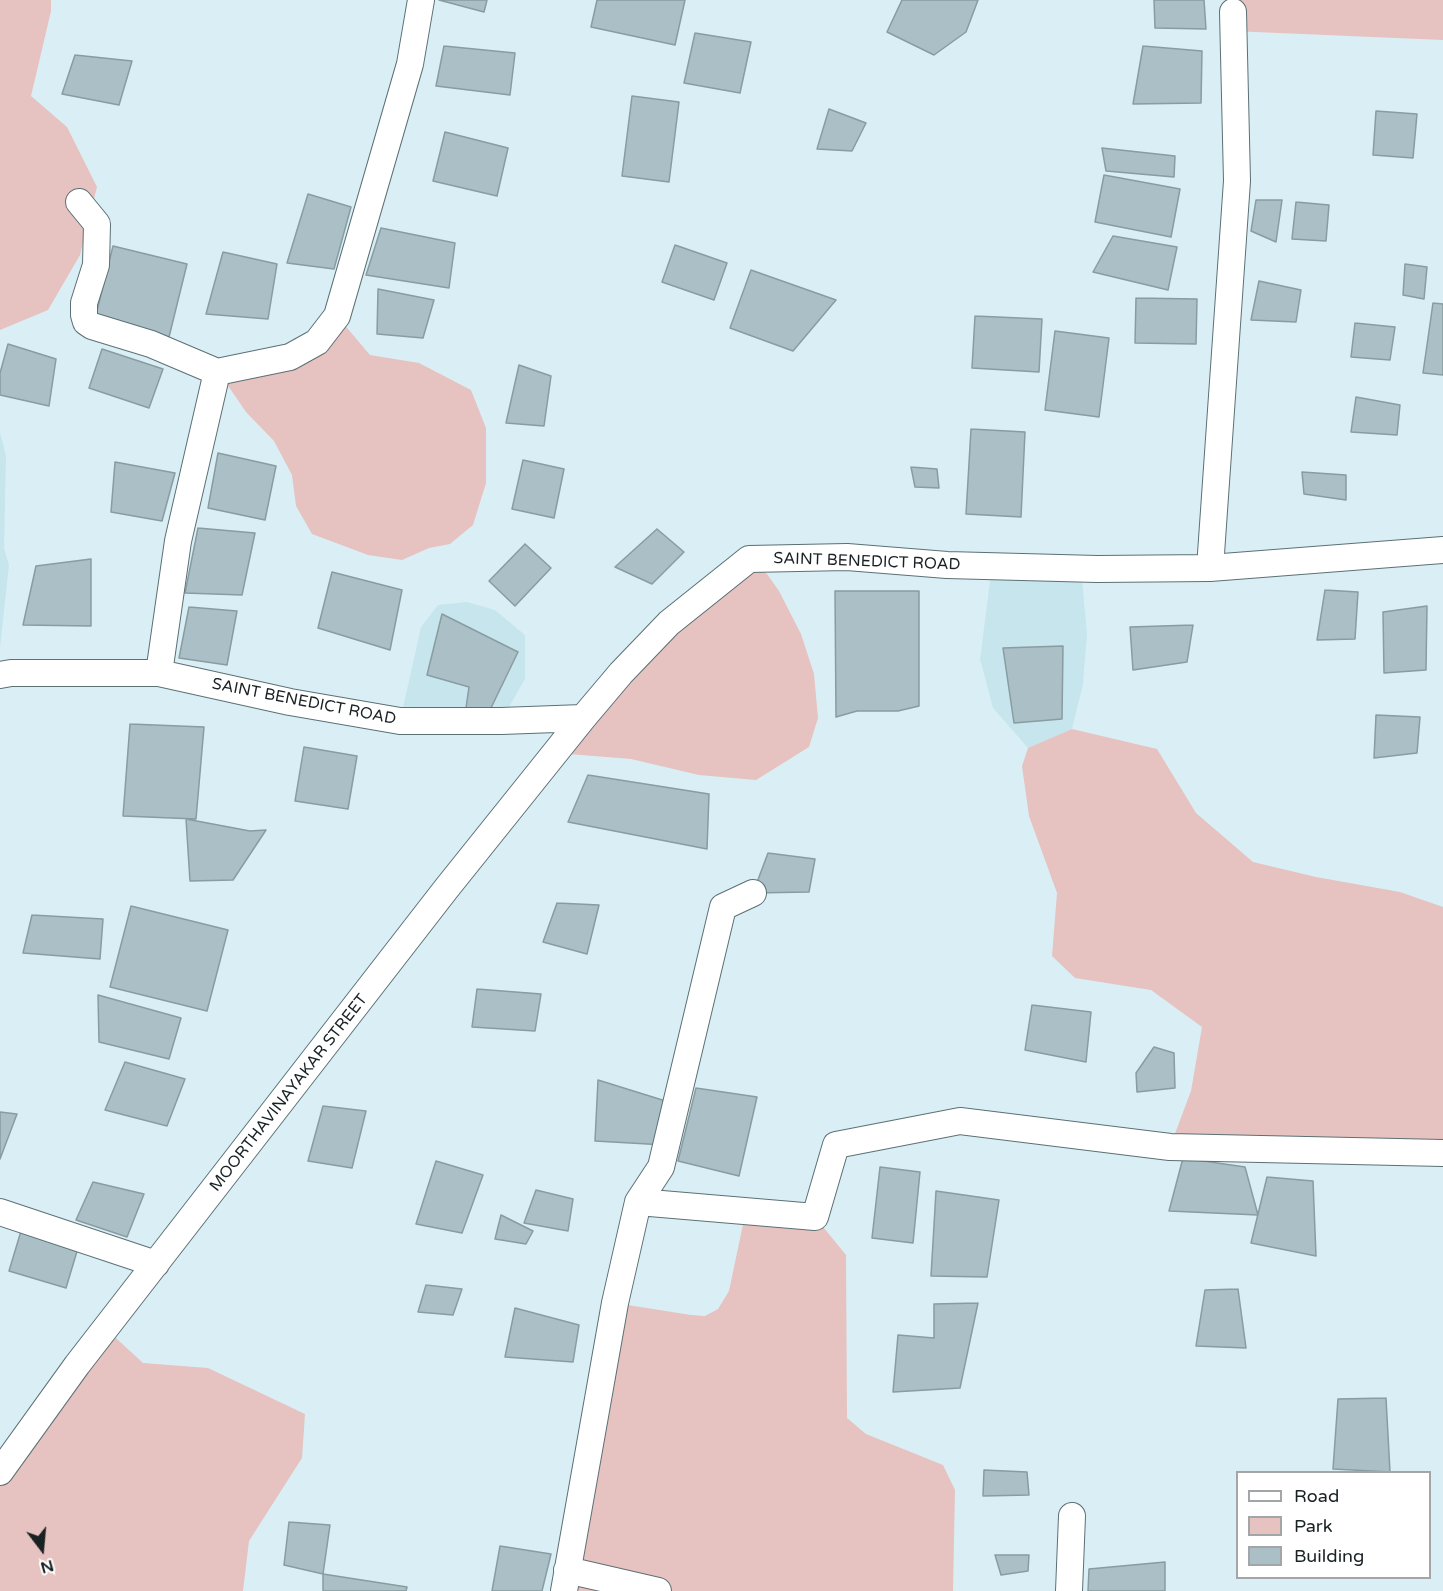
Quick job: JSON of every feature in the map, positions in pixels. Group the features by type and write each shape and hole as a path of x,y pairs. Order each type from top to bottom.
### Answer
{"street":[{"path":"79,201 97,224 96,265 84,303 86,322 92,326 151,344 217,372 290,357 317,342 337,316 410,64 421,0"},
{"path":"1210,568 1237,181 1233,12"},
{"path":"159,673 178,541 217,372"},
{"name":"SAINT BENEDICT ROAD","path":"0,675 44,672 159,673 290,702 400,721 584,718 621,673 669,623 749,559 847,557 947,564 1210,568 1443,550"},
{"name":"MOORTHAVINAYAKAR STREET","path":"0,1472 77,1365 446,889 584,718"},
{"path":"658,1591 566,1581 615,1303 638,1202 661,1167 723,907 753,893"},
{"path":"638,1202 815,1216 836,1145 960,1121 1170,1146 1443,1153"},
{"path":"0,1212 156,1264"},
{"path":"1069,1591 1072,1516"}],"shaded area":[{"path":"0,432 6,456 4,548 9,565 0,648"},
{"path":"992,566 1081,568 1087,634 1083,684 1072,729 1028,748 993,708 980,659"},
{"path":"467,602 495,610 525,635 525,679 501,721 400,721 421,627 438,605"}],"green space":[{"path":"0,0 51,0 51,11 31,96 67,127 97,187 80,255 48,310 0,330"},
{"path":"1233,0 1443,0 1443,40 1232,31"},
{"path":"337,316 370,355 419,363 471,390 486,428 486,483 473,525 450,544 429,548 402,560 368,555 312,534 296,506 292,475 274,441 246,412 220,374 290,357"},
{"path":"746,561 767,574 779,591 801,634 814,674 818,718 809,747 756,780 699,775 631,759 556,753"},
{"path":"1072,729 1157,749 1196,813 1253,862 1316,877 1400,892 1443,907 1443,1153 1170,1147 1191,1091 1202,1027 1151,990 1075,978 1052,956 1057,893 1029,816 1022,766 1028,748"},
{"path":"746,1210 815,1217 846,1255 847,1418 866,1434 943,1465 955,1490 953,1591 570,1591 615,1303 705,1316 718,1309 729,1291"},
{"path":"105,1328 143,1363 208,1368 305,1414 302,1458 249,1541 243,1591 0,1591 0,1472"}],"building":[{"path":"439,0 487,0 484,12"},
{"path":"597,0 685,0 675,45 591,27"},
{"path":"902,0 978,0 966,32 934,55 887,32"},
{"path":"1154,0 1204,0 1206,29 1155,28"},
{"path":"695,33 751,42 740,93 684,83"},
{"path":"444,46 515,53 510,95 436,86"},
{"path":"1143,46 1202,51 1201,103 1133,104"},
{"path":"75,55 132,61 119,105 62,94"},
{"path":"632,96 679,102 669,182 622,176"},
{"path":"829,109 866,123 852,151 817,149"},
{"path":"1376,111 1417,114 1413,158 1373,155"},
{"path":"445,132 508,148 497,196 433,181"},
{"path":"1102,148 1175,156 1174,177 1106,171"},
{"path":"1104,175 1180,189 1171,237 1095,222"},
{"path":"308,194 351,207 334,269 287,263"},
{"path":"1256,200 1282,200 1276,242 1251,231"},
{"path":"1296,202 1329,205 1326,241 1292,239"},
{"path":"381,228 455,243 449,288 366,275"},
{"path":"1113,236 1177,247 1168,290 1093,272"},
{"path":"675,245 727,263 714,300 662,282"},
{"path":"113,246 187,264 169,337 95,319"},
{"path":"223,252 277,264 268,319 206,314"},
{"path":"1405,264 1427,267 1424,299 1403,295"},
{"path":"751,270 836,300 793,351 730,328"},
{"path":"1259,281 1301,290 1296,322 1251,320"},
{"path":"378,289 434,300 423,338 377,334"},
{"path":"1136,298 1197,299 1196,344 1135,343"},
{"path":"1433,303 1443,304 1443,375 1423,373"},
{"path":"975,316 1042,319 1039,372 972,368"},
{"path":"1355,323 1395,327 1390,360 1351,357"},
{"path":"1055,331 1109,338 1099,417 1045,410"},
{"path":"8,344 56,359 49,406 0,395 0,373"},
{"path":"102,349 163,369 149,408 89,388"},
{"path":"519,365 551,376 544,426 506,423"},
{"path":"1356,397 1400,405 1397,435 1351,432"},
{"path":"971,429 1025,432 1021,517 966,514"},
{"path":"218,453 276,466 265,520 208,508"},
{"path":"523,460 564,469 554,518 512,509"},
{"path":"115,462 175,473 162,521 111,512"},
{"path":"911,467 937,469 939,488 915,487"},
{"path":"1302,472 1346,475 1346,500 1304,494"},
{"path":"198,528 255,533 242,595 185,593"},
{"path":"657,529 684,552 652,584 615,567"},
{"path":"525,544 551,568 515,606 489,581"},
{"path":"91,559 91,626 23,625 36,566"},
{"path":"332,572 402,590 390,650 318,628"},
{"path":"1325,590 1358,592 1355,639 1317,640"},
{"path":"835,591 919,591 919,706 898,711 857,711 836,717"},
{"path":"1427,606 1426,670 1384,673 1383,612"},
{"path":"189,607 237,611 227,665 179,658"},
{"path":"442,614 518,652 490,710 466,708 469,687 427,675"},
{"path":"1193,625 1187,662 1133,670 1130,627"},
{"path":"1063,646 1062,719 1014,723 1003,648"},
{"path":"1376,715 1420,717 1417,753 1374,758"},
{"path":"130,724 204,727 196,819 123,816"},
{"path":"304,747 357,756 348,809 295,801"},
{"path":"588,775 709,794 707,849 568,822"},
{"path":"186,819 250,831 266,830 233,880 190,881"},
{"path":"768,853 815,859 809,892 753,893"},
{"path":"557,903 599,905 587,954 543,942"},
{"path":"131,906 228,930 207,1011 110,987"},
{"path":"32,915 103,919 100,959 23,953"},
{"path":"477,989 541,994 535,1031 472,1027"},
{"path":"98,995 181,1018 169,1059 99,1042"},
{"path":"1032,1005 1091,1012 1086,1062 1025,1050"},
{"path":"1154,1047 1174,1053 1175,1088 1137,1092 1136,1073"},
{"path":"125,1062 185,1079 167,1126 105,1110"},
{"path":"598,1080 672,1103 665,1145 595,1141"},
{"path":"696,1088 757,1097 739,1176 678,1161"},
{"path":"323,1106 366,1111 352,1168 308,1161"},
{"path":"0,1112 17,1114 0,1159"},
{"path":"1183,1158 1245,1167 1258,1215 1169,1211"},
{"path":"436,1161 483,1175 462,1233 416,1224"},
{"path":"880,1167 920,1172 913,1243 872,1238"},
{"path":"1267,1177 1313,1181 1316,1256 1251,1243"},
{"path":"93,1182 144,1194 127,1237 76,1220"},
{"path":"536,1190 573,1199 568,1231 524,1223"},
{"path":"936,1191 999,1200 987,1277 931,1276"},
{"path":"501,1215 533,1231 526,1244 495,1239"},
{"path":"21,1231 78,1248 66,1288 9,1271"},
{"path":"426,1285 462,1289 453,1315 418,1312"},
{"path":"1238,1289 1246,1348 1196,1346 1205,1290"},
{"path":"978,1303 960,1388 893,1392 898,1335 934,1338 934,1304"},
{"path":"515,1308 579,1325 573,1362 505,1357"},
{"path":"1386,1398 1390,1471 1333,1469 1338,1399"},
{"path":"984,1470 1027,1472 1029,1495 983,1496"},
{"path":"289,1522 330,1525 323,1574 284,1565"},
{"path":"500,1546 551,1554 542,1591 492,1591"},
{"path":"995,1555 1029,1555 1028,1571 1001,1575"},
{"path":"1165,1562 1165,1591 1088,1591 1089,1569"},
{"path":"323,1574 407,1587 406,1591 323,1591"}]}
